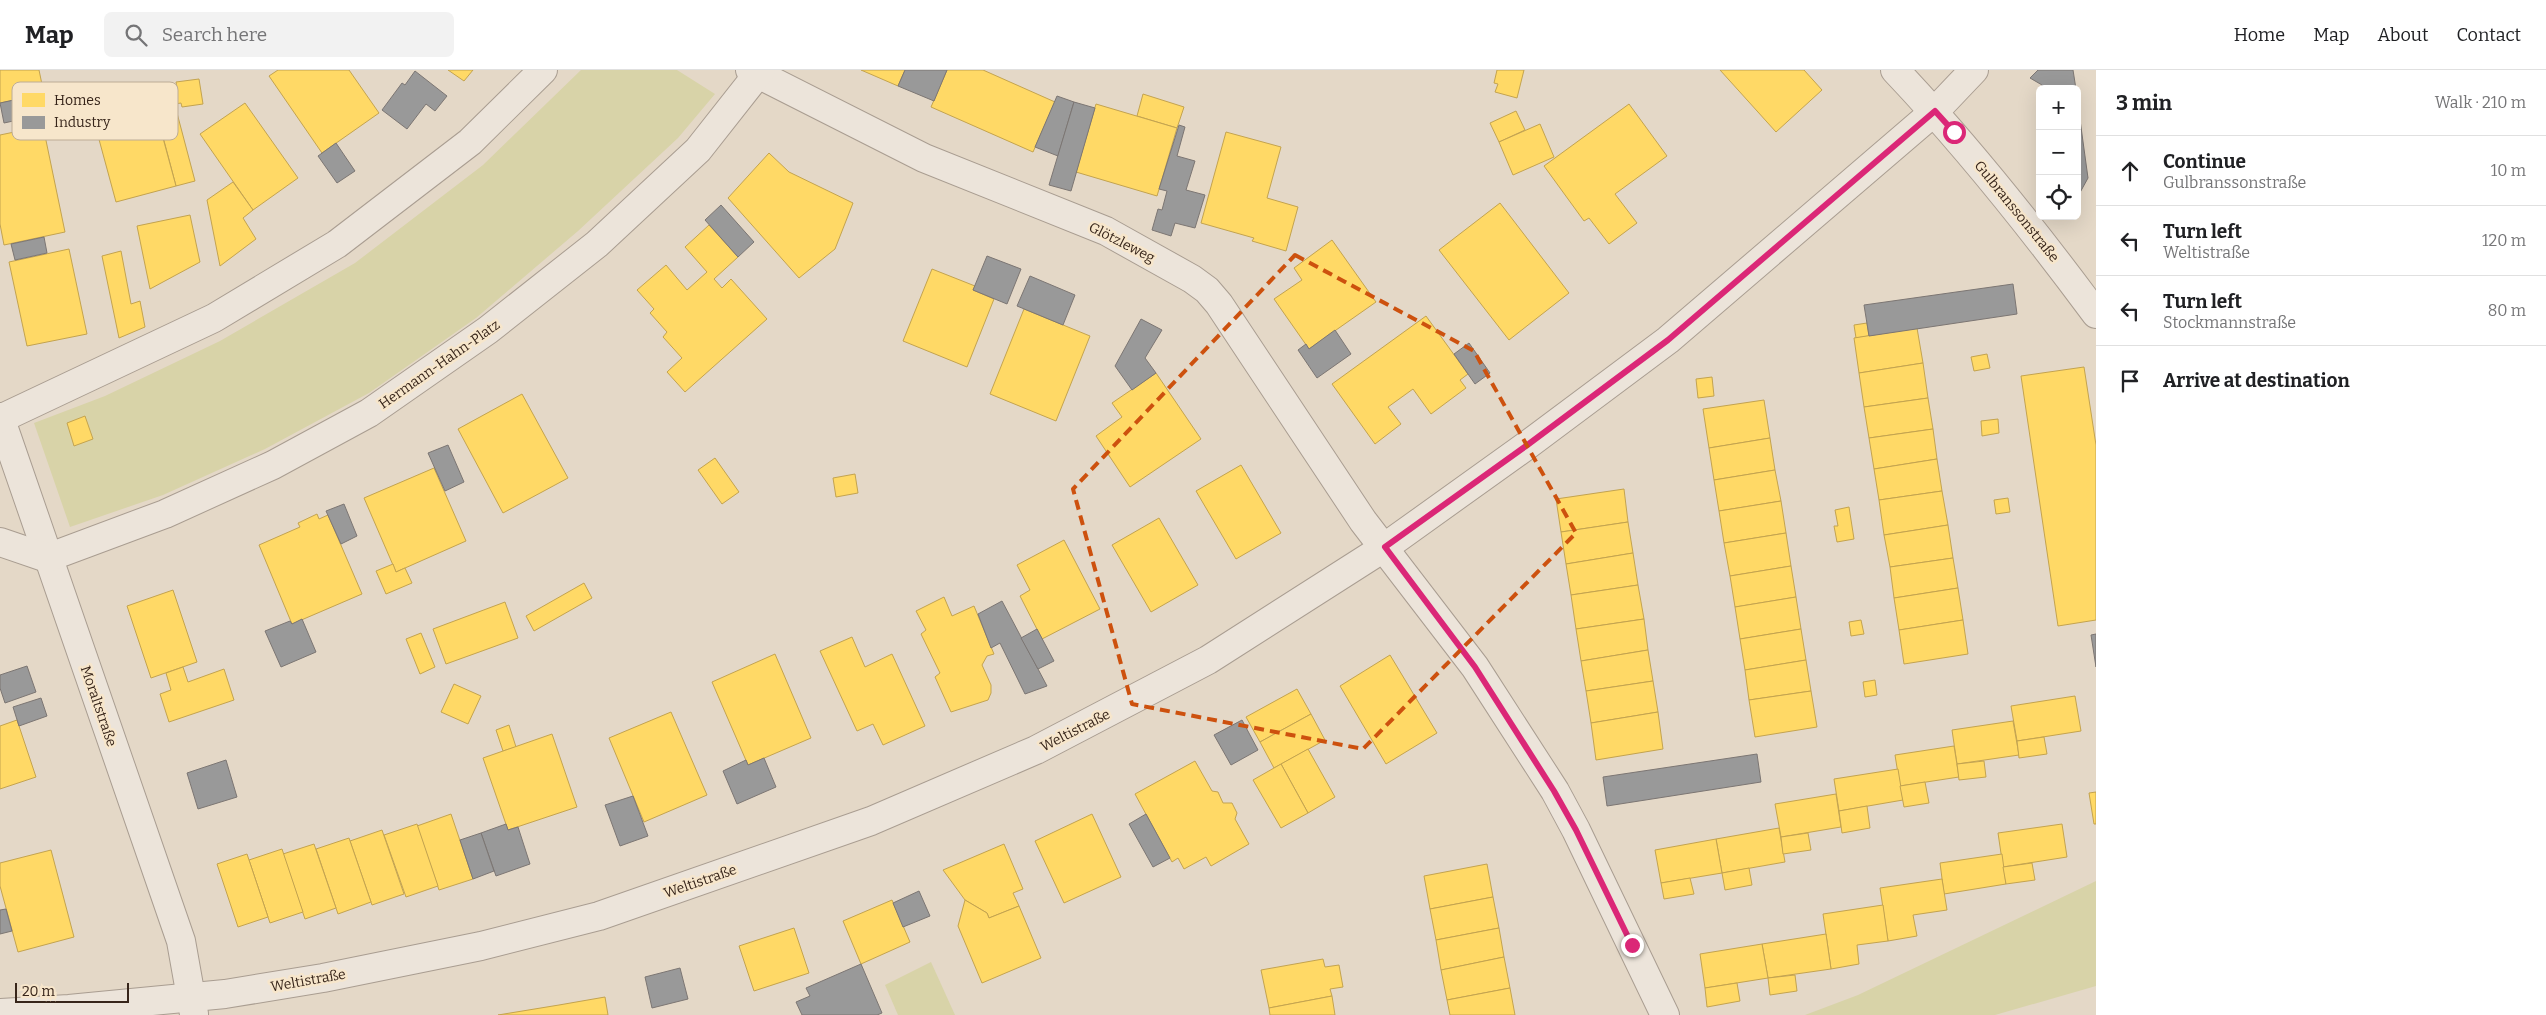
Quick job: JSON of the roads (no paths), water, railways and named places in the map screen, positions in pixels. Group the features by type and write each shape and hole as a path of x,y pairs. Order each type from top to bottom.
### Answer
{"street":[{"path":"0,419 214,318 337,244 470,142 543,70"},
{"name":"Gulbranssonstraße","path":"1895,70 1935,111 2038,235 2096,314"},
{"name":"Weltistraße","path":"0,1013 192,1006 481,946 589,919 871,821 1036,750 1208,660 1385,547 1526,446 1668,340 1935,111 1974,70"},
{"name":"Glötzleweg","path":"756,72 924,158 1106,231 1192,279 1207,290 1219,304 1364,521 1475,667 1554,791 1576,830 1665,1015"},
{"name":"Hermann-Hahn-Platz","path":"48,558 174,510 273,465 369,413 488,330 597,244 698,150 756,72"},
{"name":"Moraltstraße","path":"0,419 182,942 192,1006"},
{"path":"0,542 48,558"}]}
